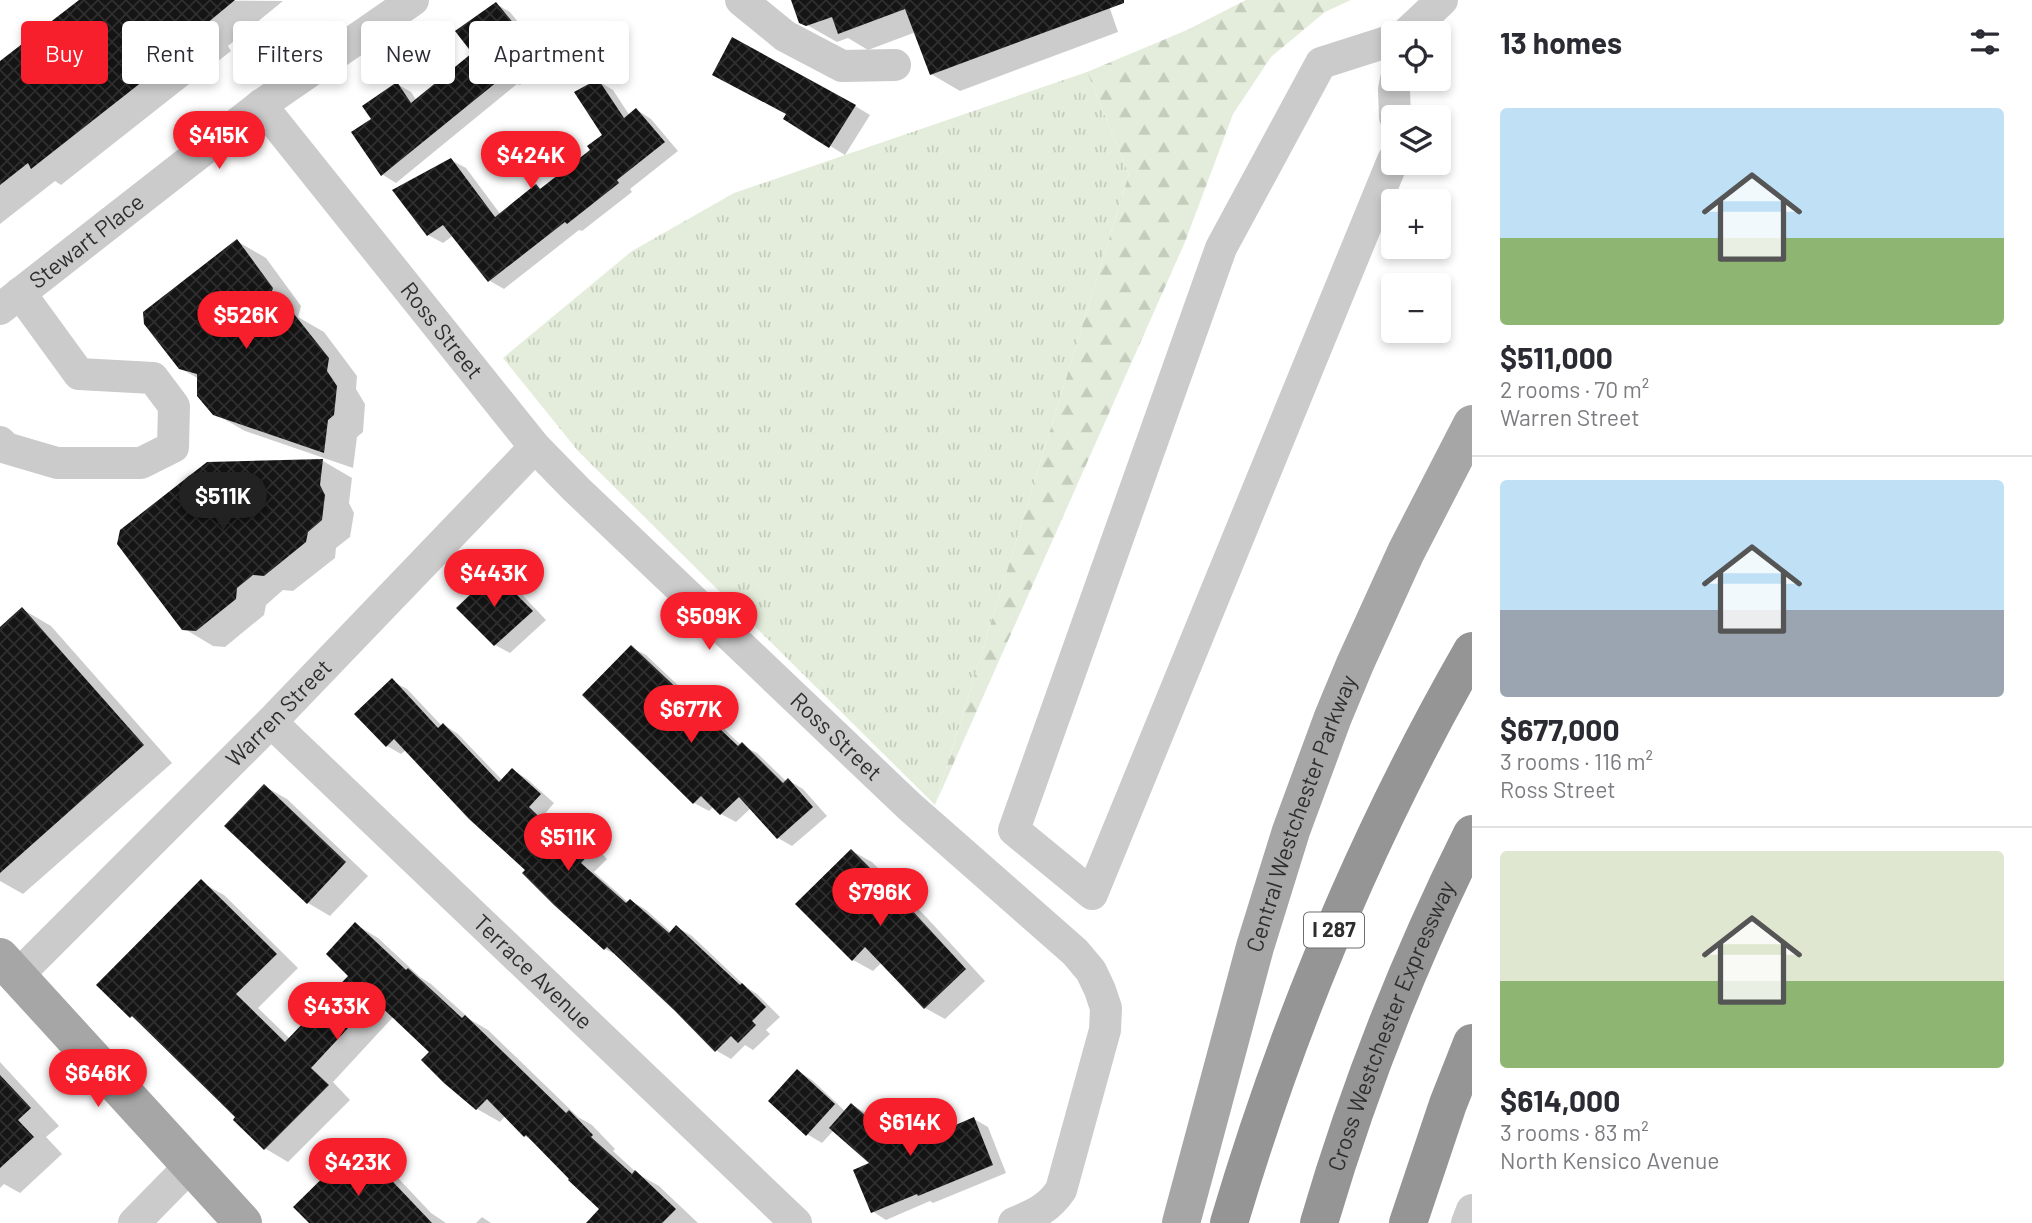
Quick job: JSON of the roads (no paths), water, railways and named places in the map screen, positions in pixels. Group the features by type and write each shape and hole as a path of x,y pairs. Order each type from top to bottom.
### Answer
{"highway":[{"name":"I 287","path":"1228,1223 1288,1043 1333,931 1384,818 1439,709 1472,652"},
{"name":"Cross Westchester Expressway","path":"1319,1223 1369,1073 1412,964 1472,834"},
{"path":"1408,1223 1472,1042"}],"main road":[{"name":"Central Westchester Parkway","path":"1181,1223 1255,947 1296,818 1333,717 1405,552 1472,424"},
{"path":"9,967 239,1222"}],"street":[{"name":"Stewart Place","path":"10,301 261,105 413,0"},
{"path":"741,0 785,36 842,66 895,65"},
{"path":"1420,21 1442,0"},
{"path":"1381,44 1321,63 1221,248 1014,830 1092,894 1387,175"},
{"name":"Ross Street","path":"261,105 535,447 586,499 909,806 1075,951 1091,971 1107,1008 1105,1030 1061,1190 1052,1202 1027,1217"},
{"path":"0,442 6,448 57,463 141,463 173,447 174,406 153,378 79,374 10,301"},
{"name":"Warren Street","path":"9,967 271,722 535,447"},
{"name":"Terrace Avenue","path":"271,722 796,1223"},
{"path":"134,1223 190,1166"},
{"path":"1467,1223 1472,1210"}]}
